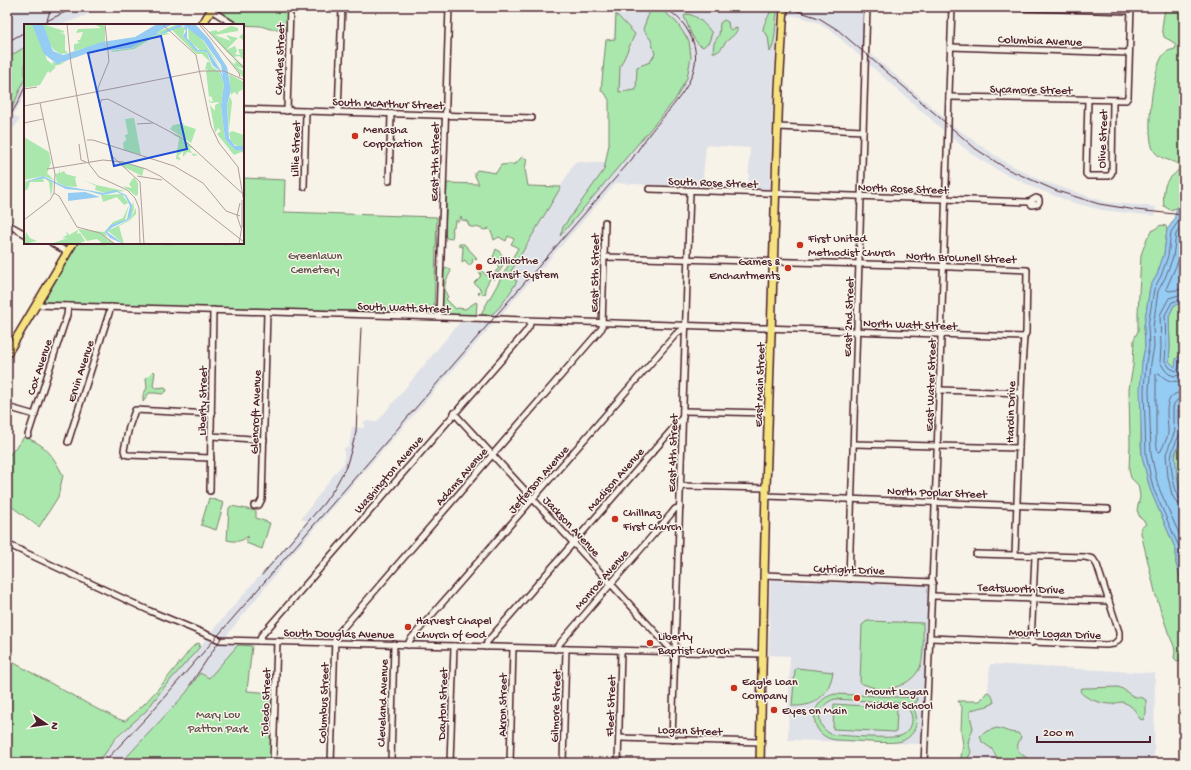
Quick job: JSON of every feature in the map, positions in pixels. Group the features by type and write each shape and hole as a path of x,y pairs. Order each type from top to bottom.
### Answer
{"main road":[{"name":"East Main Street","path":"760,763 766,488 778,127 784,7"},
{"path":"203,24 212,9"},
{"path":"7,354 72,244"}],"street":[{"name":"Charles Street","path":"287,111 290,7"},
{"path":"338,112 342,7"},
{"name":"East 7th Street","path":"439,317 449,7"},
{"path":"601,7 617,8"},
{"name":"East 2nd Street","path":"849,579 858,332 867,7"},
{"name":"East Water Street","path":"924,763 933,596 952,7"},
{"path":"995,7 1131,9 1127,99 1124,101 1113,101"},
{"path":"212,9 233,24"},
{"name":"Columbia Avenue","path":"951,47 1129,53"},
{"name":"Sycamore Street","path":"949,97 1113,101"},
{"name":"Olive Street","path":"1088,100 1086,174 1088,176 1109,176 1112,172 1113,101"},
{"name":"South McArthur Street","path":"244,109 532,118"},
{"name":"Lillie Street","path":"304,187 306,111"},
{"path":"389,181 391,114"},
{"path":"778,127 863,131"},
{"name":"South Rose Street","path":"649,189 776,194"},
{"name":"East 4th Street","path":"672,740 690,191"},
{"name":"North Rose Street","path":"776,194 1029,202"},
{"name":"East 5th Street","path":"603,323 605,222"},
{"path":"7,224 24,233"},
{"path":"54,244 68,252"},
{"name":"North Brownell Street","path":"605,257 1027,270"},
{"name":"Hardin Drive","path":"1015,555 1021,393 1024,337 1026,333 1027,270"},
{"name":"South Watt Street","path":"36,306 439,317 772,329"},
{"name":"Cox Avenue","path":"28,435 67,315 68,306"},
{"name":"Ervin Avenue","path":"68,442 111,307"},
{"name":"Liberty Street","path":"210,491 213,310"},
{"name":"Glencroft Avenue","path":"254,506 260,505 262,499 267,312"},
{"name":"Washington Avenue","path":"260,641 261,636 524,334 531,321"},
{"name":"Adams Avenue","path":"334,643 340,632 602,328 603,323"},
{"name":"Jefferson Avenue","path":"408,645 410,640 534,500 676,334 686,326"},
{"name":"North Watt Street","path":"772,329 1024,337"},
{"path":"940,390 1021,393"},
{"path":"7,407 34,415"},
{"path":"211,458 128,455 124,452 134,411 140,410 212,414"},
{"name":"Jackson Avenue","path":"454,413 610,584 667,645 676,652"},
{"path":"683,414 769,413"},
{"name":"Madison Avenue","path":"486,647 488,642 683,414"},
{"path":"212,436 264,440"},
{"path":"854,444 1019,448"},
{"path":"681,486 766,488"},
{"name":"North Poplar Street","path":"766,496 1108,508"},
{"name":"Monroe Avenue","path":"555,648 675,509 680,507"},
{"name":"South Douglas Avenue","path":"7,544 150,611 220,640 763,654"},
{"name":"Mount Logan Drive","path":"930,638 1114,644 1119,639 1119,632 1097,565 1092,559 1085,557 976,554"},
{"path":"1031,642 1034,556"},
{"name":"Cutright Drive","path":"764,575 933,582"},
{"name":"Teatsworth Drive","path":"933,596 1109,601"},
{"name":"Toledo Street","path":"272,763 277,641"},
{"name":"Columbus Street","path":"331,763 334,643"},
{"name":"Cleveland Avenue","path":"391,763 394,644"},
{"name":"Dayton Street","path":"450,763 454,646"},
{"name":"Akron Street","path":"510,763 513,648"},
{"name":"Gilmore Street","path":"563,763 566,649"},
{"name":"Fleet Street","path":"618,763 621,651"},
{"name":"Logan Street","path":"619,738 760,742"}],"shaded area":[{"path":"7,7 123,7 99,10 64,24 24,24 24,97 13,115 20,119 14,128 8,125 7,126"},
{"path":"615,7 864,7 863,47 955,127 980,145 1005,162 1040,180 1106,202 1156,207 1155,216 1102,210 1071,202 1035,188 999,171 976,157 952,138 834,33 817,22 801,17 778,13 773,92 770,189 748,189 750,148 706,145 702,188 616,183 288,559 227,635 238,645 209,679 200,673 186,693 121,763 94,763 122,734 203,643 307,521 301,519 344,463 344,448 349,447 352,427 364,428 364,421 377,422 460,322 485,323 511,292 512,279 510,277 510,273 575,162 608,163"},
{"name":"Mount Logan Middle School","path":"770,580 928,586 923,744 788,740 790,656 769,655"},
{"path":"990,664 1155,673 1154,763 962,763 965,705 987,704"}],"green space":[{"path":"217,7 288,7 287,29 270,29 261,26 239,24 216,10"},
{"path":"1165,7 1184,7 1184,193 1177,208 1170,210 1164,206 1164,189 1168,180 1180,166 1160,157 1154,151 1151,143 1150,132 1151,102 1156,73 1164,54 1175,49 1176,46 1173,42 1164,37 1162,28"},
{"path":"651,8 665,12 677,23 689,41 691,57 687,78 675,100 560,236 563,227 604,170 609,144 609,100 605,93 601,91 606,40 615,39 616,14 635,34 620,67 619,92 636,90 637,67 650,62 655,54 651,40 643,29"},
{"path":"775,10 777,13 775,33 770,52 768,36 763,31 763,28 770,12"},
{"path":"687,14 698,18 712,33 709,42 703,47 696,42 691,34 684,16"},
{"path":"724,20 728,22 731,30 737,28 737,31 719,51 713,52 714,43 719,35 720,23"},
{"path":"24,48 24,80 7,116 7,58"},
{"path":"522,157 527,159 525,169 528,186 561,187 510,273 510,277 517,281 495,312 487,316 482,316 482,312 518,248 511,244 514,239 508,236 506,241 499,237 494,240 492,233 488,229 489,228 485,230 470,227 467,221 462,220 461,216 459,221 455,221 454,227 451,228 453,233 452,238 448,239 445,236 447,183 479,184 475,176 477,170 496,173 501,165 515,164"},
{"name":"Greenlawn Cemetery","path":"244,178 285,180 284,212 437,217 434,308 431,313 45,303 44,300 77,244 244,244"},
{"path":"1161,225 1166,226 1167,230 1164,254 1157,275 1150,287 1144,326 1145,347 1142,362 1141,443 1142,456 1150,489 1176,550 1176,564 1179,573 1184,605 1184,660 1177,661 1174,658 1174,646 1156,596 1141,533 1141,528 1146,524 1140,518 1137,510 1140,497 1138,485 1131,478 1129,470 1129,389 1133,366 1134,339 1138,331 1141,255 1147,238 1152,231"},
{"path":"459,244 464,244 477,258 472,260 473,262 469,266 465,260 462,262 463,247 459,246"},
{"path":"496,249 501,254 503,260 502,267 498,273 495,272 499,268 492,260"},
{"path":"446,268 450,269 451,271 445,283 445,290 448,297 446,299 456,309 465,309 476,302 476,316 444,313 442,303 444,270"},
{"path":"480,269 488,277 492,274 495,278 494,280 491,277 485,288 486,293 483,294 478,293 481,290 474,283 480,277 481,274 478,271"},
{"path":"1181,303 1184,312 1184,354 1181,354 1176,368 1169,361 1169,316 1174,305"},
{"path":"153,371 155,372 153,386 156,388 165,387 167,391 162,394 149,393 143,402 143,395 147,388 146,378"},
{"path":"1184,398 1184,499 1177,476 1175,458 1182,438"},
{"path":"24,437 44,447 52,456 63,475 58,497 39,527 7,503 7,458"},
{"path":"209,498 224,503 216,530 201,525"},
{"path":"231,506 256,511 256,518 270,523 262,549 246,543 248,536 238,541 227,540 229,508"},
{"path":"867,621 923,623 922,660 917,672 909,681 897,687 884,689 875,688 860,683 862,625"},
{"path":"198,643 200,644 199,648 165,686 146,711 115,739 104,755 89,763 22,763 7,756 7,659 97,709 125,721 162,685 191,649"},
{"name":"Mary Lou Patton Park","path":"238,645 252,646 247,691 273,693 270,763 121,763 186,693 200,673 209,678"},
{"path":"797,668 833,672 825,693 820,698 808,704 792,706 795,670"},
{"path":"1118,687 1133,696 1146,700 1146,713 1143,720 1140,719 1128,704 1122,702 1109,704 1099,702 1084,696 1080,690 1082,688"},
{"path":"987,692 993,698 994,703 970,711 973,728 968,742 971,752 966,763 960,763 963,745 961,731 962,707 958,701 980,701"},
{"path":"835,694 917,698 916,703 909,703 914,710 917,722 913,733 902,741 880,742 836,740 827,737 820,732 816,726 814,718 819,703","holes":["835,699 900,703 909,710 912,720 909,730 900,736 877,737 831,734 822,726 820,721 821,710 824,705"]},
{"path":"834,704 897,708 896,732 833,729"},
{"path":"997,728 1018,733 1021,737 1018,750 1033,763 1000,763 992,749 982,742 980,736 987,731"}],"water":[{"path":"1184,193 1184,312 1181,304 1174,305 1169,316 1169,361 1175,367 1176,359 1181,354 1184,354 1182,437 1175,454 1177,475 1184,499 1184,605 1179,573 1176,564 1176,550 1150,489 1142,456 1140,389 1142,362 1145,347 1144,326 1150,287 1157,275 1164,254 1167,230 1174,220 1177,208"}],"railway":[{"path":"46,24 51,7"},
{"path":"40,24 76,7"},
{"path":"103,763 147,717 632,159 650,133 678,99 687,86 693,73 695,60 694,46 683,23 673,13 661,7"},
{"path":"785,7 819,18 838,30 976,149 1007,169 1057,191 1099,204 1136,210 1184,215"},
{"path":"7,42 24,33"},
{"path":"7,121 24,89"},
{"path":"262,575 324,503 346,467 356,432 361,328"},
{"path":"190,685 222,637"}],"place":[{"name":"Menasha Corporation","path":"355,136"},
{"name":"First United Methodist Church","path":"800,245"},
{"name":"Chillicothe Transit System","path":"479,267"},
{"name":"Games & Enchantments","path":"788,268"},
{"name":"Chillnaz First Church","path":"615,519"},
{"name":"Harvest Chapel Church of God","path":"408,627"},
{"name":"Liberty Baptist Church","path":"650,643"},
{"name":"Eagle Loan Company","path":"734,688"},
{"name":"Mount Logan Middle School","path":"857,698"},
{"name":"Eyes on Main","path":"774,710"}]}
